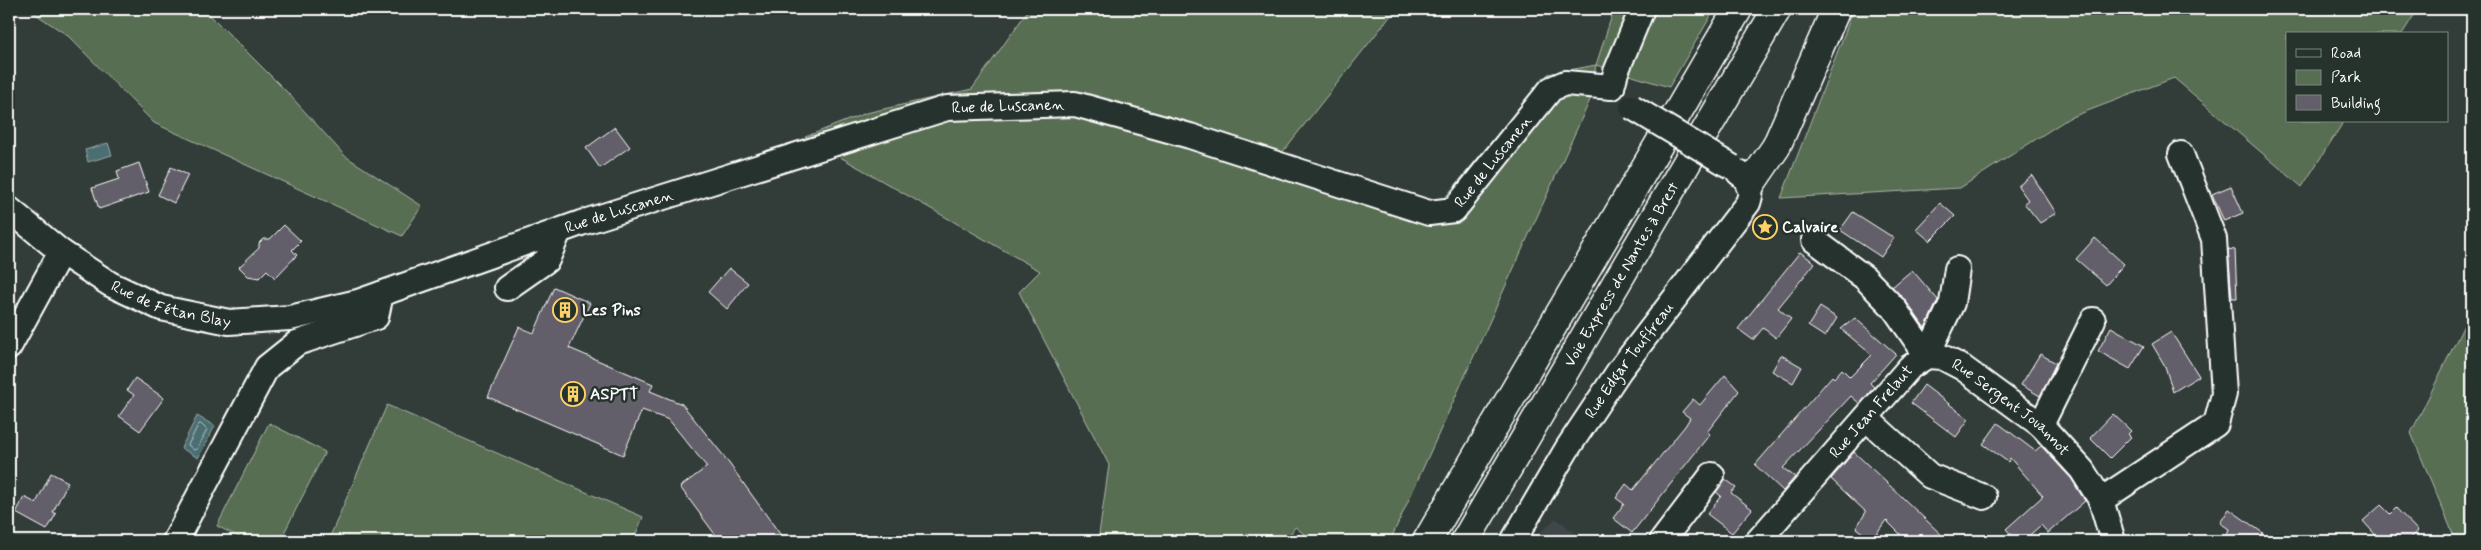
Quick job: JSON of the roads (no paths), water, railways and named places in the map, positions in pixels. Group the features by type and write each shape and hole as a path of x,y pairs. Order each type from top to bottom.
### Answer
{"highway":[{"name":"Voie Express de Nantes à Brest","path":"1428,541 1738,9"},
{"name":"Voie Express de Nantes à Brest","path":"1465,541 1777,9"},
{"path":"1741,176 1776,147 1836,9"}],"street":[{"path":"1642,9 1616,72 1612,87 1632,107 1741,176"},
{"name":"Rue de Luscanen","path":"358,302 381,294 423,289 558,231 947,108 1075,104 1190,136 1429,213 1454,210 1551,89 1565,83 1612,87"},
{"path":"2101,500 2216,424 2224,394 2214,239 2181,154"},
{"name":"Rue Edgar Touffreau","path":"1512,541 1567,449 1618,371 1748,203 1752,193 1741,176"},
{"name":"Rue de Fétan Blay","path":"9,209 61,252 110,284 161,308 229,322 290,318 358,302"},
{"path":"507,288 547,260 558,231"},
{"path":"1814,240 1865,278 1894,308 1927,356"},
{"path":"9,347 61,252"},
{"name":"Rue Jean Frelaut","path":"1758,541 1910,367 1927,356 1952,304 1957,269"},
{"path":"175,541 267,367 297,343 385,320 381,294"},
{"path":"2041,425 2093,320"},
{"name":"Rue Sergent Jouannot","path":"1927,356 1942,357 1963,368 2041,425 2082,470 2101,500 2113,541"},
{"path":"1866,418 1930,476 1984,497"},
{"path":"1662,541 1712,475"}],"water":[{"path":"108,143 112,155 88,162 85,150"},
{"path":"197,416 215,426 198,458 181,448"}],"place":[{"name":"Calvaire","path":"1765,227"},
{"name":"Les Pins","path":"565,310"},
{"name":"ASPTT","path":"573,394"}]}
